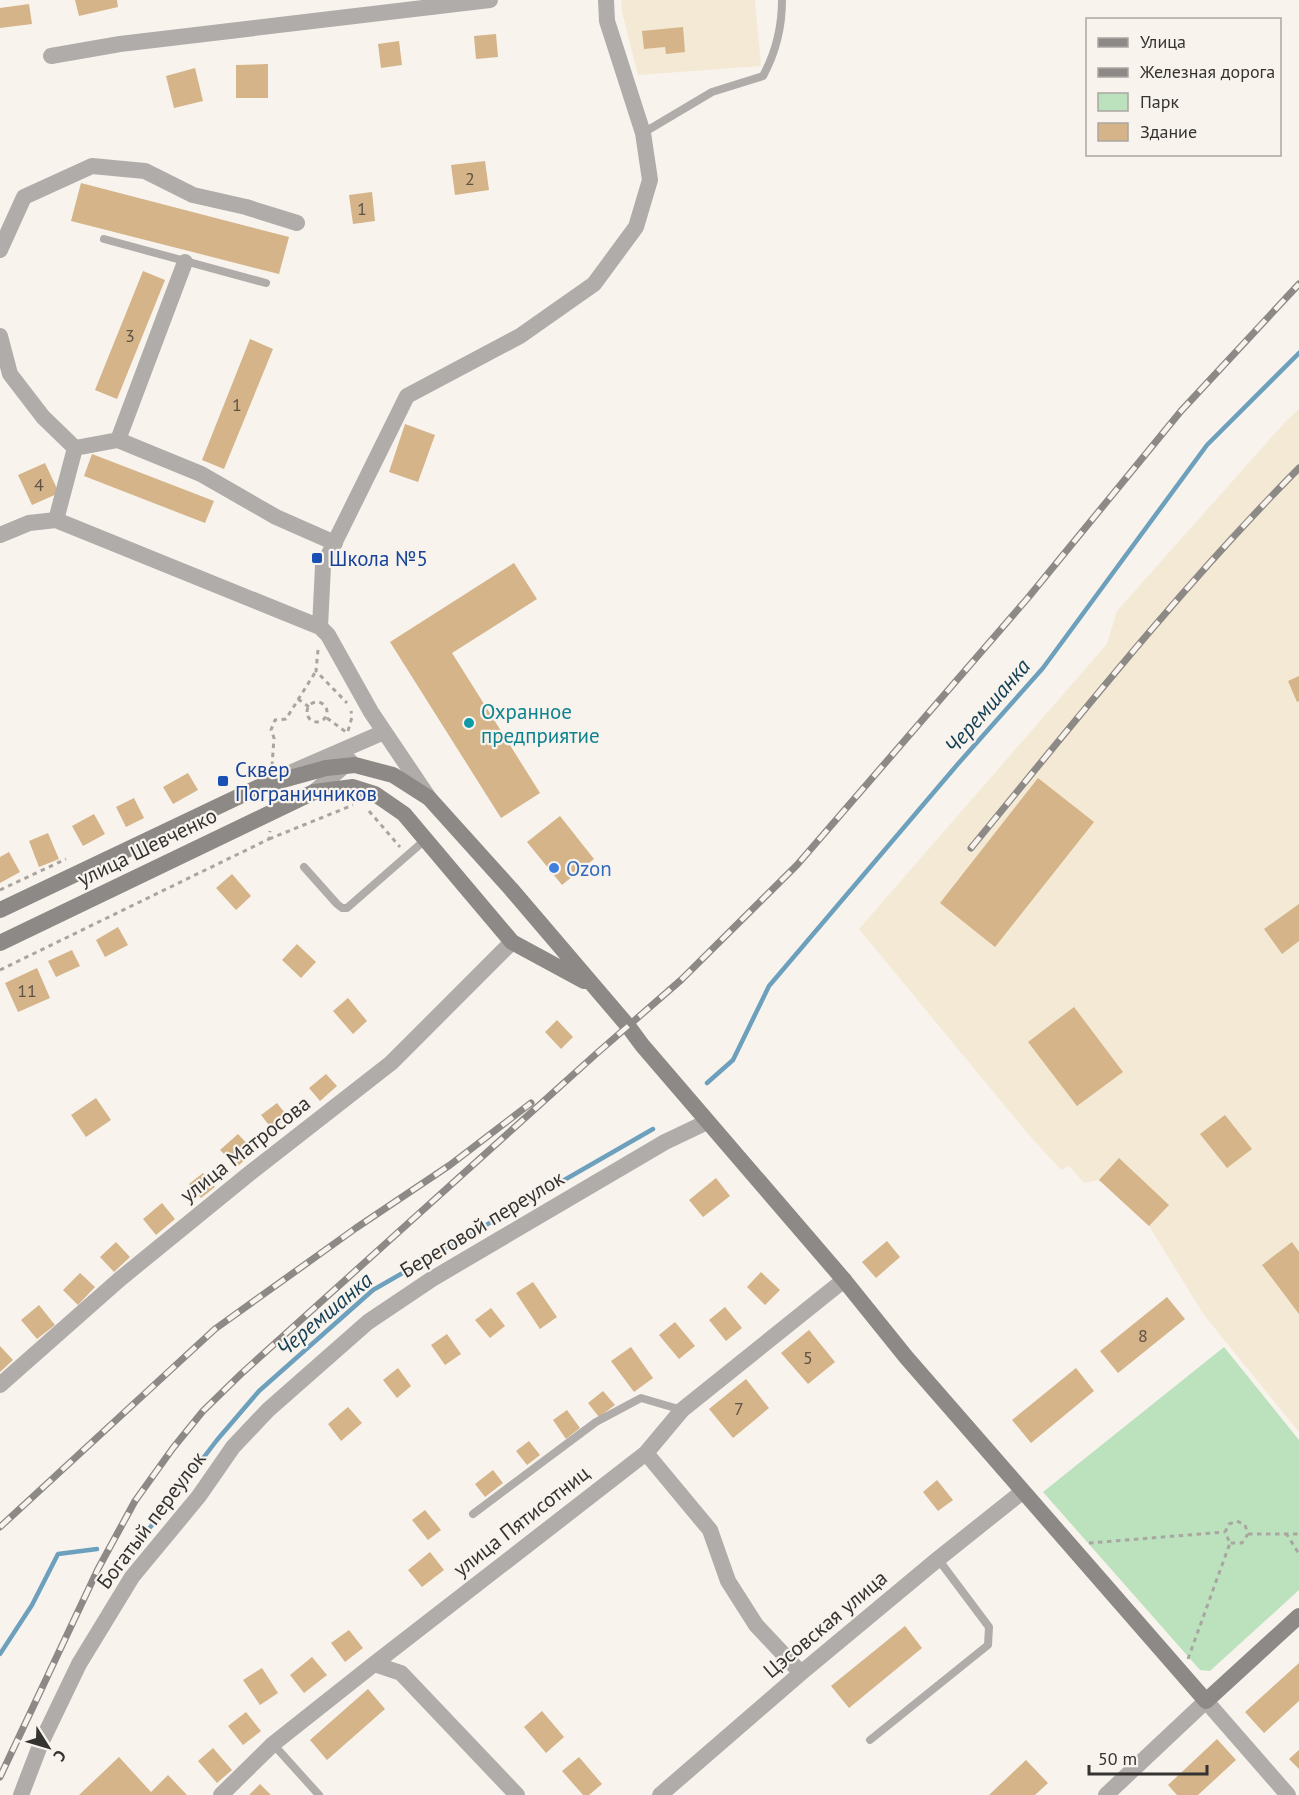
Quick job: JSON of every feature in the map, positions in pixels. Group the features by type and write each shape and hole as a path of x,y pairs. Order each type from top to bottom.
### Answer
{"main road":[{"name":"улица Шевченко","path":"0,910 261,786 326,768 355,765 393,775 429,798 511,889 1022,1492 1206,1701"},
{"name":"улица Шевченко","path":"0,943 314,792 353,787 375,794 404,814 512,942"},
{"path":"512,942 593,986"},
{"path":"1206,1701 1299,1616"}],"street":[{"path":"51,56 120,44 490,0"},
{"path":"320,627 323,566 407,396 520,336 594,284 636,227 650,180 642,133 608,21 606,0"},
{"path":"0,250 24,197 92,166 145,171 194,195 246,207 297,223"},
{"path":"118,440 186,262"},
{"path":"0,336 10,374 43,417 75,448"},
{"path":"75,448 118,440 201,474 276,517 335,543"},
{"path":"56,520 75,448"},
{"path":"0,535 29,523 56,520 320,627 328,635 370,711 429,798"},
{"path":"261,786 384,732"},
{"path":"314,792 384,732"},
{"name":"улица Матросова","path":"0,1385 137,1265 250,1173 392,1064 512,942"},
{"name":"Береговой переулок","path":"268,1410 368,1322 432,1279 704,1118"},
{"name":"улица Пятисотниц","path":"221,1795 273,1744 646,1453 682,1410 844,1280"},
{"name":"Богатый переулок","path":"21,1795 41,1743 79,1664 132,1577 199,1496 233,1447 268,1410"},
{"path":"646,1453 710,1530 728,1581 756,1625 801,1673"},
{"name":"Цэсовская улица","path":"660,1795 801,1673 1022,1492"},
{"path":"374,1664 401,1673 518,1795"},
{"path":"1106,1795 1206,1701 1288,1795"}],"lane":[{"path":"642,133 712,92 763,76 774,57 782,14 782,0"},
{"path":"104,239 266,283"},
{"path":"304,867 337,904 342,908 347,908 425,840"},
{"path":"473,1514 596,1422 641,1398 682,1410"},
{"path":"870,1740 988,1645 989,1627 938,1559"},
{"path":"273,1744 319,1795"}],"path":[{"path":"282,762 272,766 274,738 271,730 275,720 286,718 316,671 320,627"},
{"path":"316,671 350,706 352,717 347,733 340,738"},
{"path":"298,699 309,707"},
{"path":"315,702 321,702 326,706 328,712 326,717 322,722 316,723 307,716 307,710 315,702"},
{"path":"326,717 347,733"},
{"path":"269,839 350,805 358,804"},
{"path":"366,807 407,855"},
{"path":"1225,1532 1229,1524 1237,1521 1245,1525 1248,1534"},
{"path":"1187,1660 1230,1542 1225,1532"},
{"path":"1086,1544 1225,1532"},
{"path":"1286,1533 1299,1554"},
{"path":"1248,1534 1299,1534"},
{"path":"1230,1542 1242,1543 1248,1534"}],"shaded area":[{"path":"621,0 755,0 761,66 638,75"},
{"path":"1299,409 1299,1432 1204,1315 1149,1226 1099,1180 1084,1183 1069,1166 1061,1170 1028,1134 859,929 1107,644 1117,611"}],"green space":[{"path":"1224,1347 1299,1440 1299,1590 1210,1671 1200,1670 1043,1492"}],"building":[{"path":"75,0 117,0 118,7 79,16"},
{"path":"29,4 32,24 0,28 0,8"},
{"path":"683,27 685,52 666,54 665,47 644,49 642,31"},
{"path":"496,34 498,57 476,59 474,36"},
{"path":"399,41 402,65 381,68 378,44"},
{"path":"268,64 268,98 236,98 236,65"},
{"path":"195,68 203,101 174,108 166,76"},
{"path":"485,161 489,190 455,195 451,165"},
{"path":"81,183 289,237 279,274 71,221"},
{"path":"372,192 375,221 353,224 349,195"},
{"path":"143,271 165,280 117,399 95,390"},
{"path":"250,339 273,349 224,469 202,460"},
{"path":"405,424 435,435 418,482 389,472"},
{"path":"92,454 214,501 205,523 84,476"},
{"path":"45,463 59,493 32,505 18,475"},
{"name":"Охранное предприятие","path":"514,563 537,599 452,653 540,793 501,818 390,642"},
{"path":"1299,676 1299,701 1297,702 1288,681"},
{"path":"188,773 198,790 173,804 163,787"},
{"path":"1038,778 1094,822 995,947 940,903"},
{"path":"134,798 144,818 126,827 116,807"},
{"path":"94,814 105,834 83,846 72,826"},
{"path":"560,816 594,859 562,885 527,842"},
{"path":"48,833 59,859 39,867 29,841"},
{"path":"9,852 20,872 0,883 0,857"},
{"path":"232,874 251,896 236,910 216,888"},
{"path":"1299,904 1299,941 1282,954 1264,929"},
{"path":"118,927 128,945 105,957 96,940"},
{"path":"297,944 316,962 301,978 282,960"},
{"path":"72,950 80,966 56,977 48,961"},
{"path":"37,968 50,998 18,1012 5,983"},
{"path":"348,998 367,1021 353,1034 333,1011"},
{"path":"1074,1007 1123,1072 1077,1106 1028,1042"},
{"path":"557,1020 573,1037 561,1049 545,1032"},
{"path":"326,1074 337,1086 320,1101 309,1088"},
{"path":"96,1098 111,1120 86,1137 71,1115"},
{"path":"277,1103 288,1117 272,1129 261,1115"},
{"path":"1225,1115 1252,1149 1227,1168 1200,1134"},
{"path":"238,1134 254,1151 237,1167 220,1150"},
{"path":"1119,1158 1169,1205 1149,1226 1099,1180"},
{"path":"203,1173 215,1187 201,1198 189,1184"},
{"path":"716,1178 730,1196 703,1217 689,1200"},
{"path":"162,1203 175,1219 156,1235 143,1219"},
{"path":"887,1241 900,1257 876,1278 862,1262"},
{"path":"116,1242 130,1257 114,1272 100,1257"},
{"path":"1292,1242 1299,1252 1299,1314 1262,1265"},
{"path":"761,1272 780,1290 765,1305 747,1287"},
{"path":"80,1273 95,1287 78,1305 63,1290"},
{"path":"533,1282 557,1317 540,1329 516,1293"},
{"path":"1167,1297 1185,1319 1118,1373 1100,1351"},
{"path":"39,1305 55,1325 37,1339 21,1320"},
{"path":"725,1307 742,1328 726,1341 709,1320"},
{"path":"491,1308 505,1326 490,1338 475,1320"},
{"path":"675,1322 695,1346 679,1359 659,1335"},
{"path":"809,1330 835,1362 808,1384 781,1353"},
{"path":"447,1334 461,1354 445,1365 431,1345"},
{"path":"0,1346 13,1360 0,1372"},
{"path":"631,1347 653,1378 634,1392 611,1361"},
{"path":"398,1368 411,1386 397,1398 383,1380"},
{"path":"1076,1368 1094,1391 1031,1443 1012,1420"},
{"path":"746,1379 769,1408 733,1438 709,1409"},
{"path":"603,1391 615,1405 599,1417 588,1403"},
{"path":"348,1407 362,1423 341,1441 328,1424"},
{"path":"567,1410 580,1428 566,1439 553,1420"},
{"path":"529,1441 540,1455 527,1465 516,1451"},
{"path":"493,1470 503,1483 485,1497 475,1484"},
{"path":"937,1480 953,1500 938,1511 923,1492"},
{"path":"425,1510 441,1530 428,1540 412,1520"},
{"path":"430,1552 444,1570 422,1587 408,1570"},
{"path":"905,1626 922,1648 849,1708 831,1686"},
{"path":"349,1630 363,1648 345,1662 331,1643"},
{"path":"312,1657 327,1675 304,1693 290,1675"},
{"path":"1299,1663 1299,1701 1264,1733 1245,1712"},
{"path":"262,1668 278,1693 260,1705 243,1680"},
{"path":"368,1689 385,1709 327,1760 310,1740"},
{"path":"542,1711 564,1737 546,1753 524,1727"},
{"path":"246,1712 261,1731 243,1745 228,1726"},
{"path":"1217,1739 1236,1760 1198,1795 1177,1795 1168,1785"},
{"path":"213,1748 232,1770 217,1783 198,1761"},
{"path":"1299,1750 1299,1769 1289,1759"},
{"path":"119,1757 151,1792 168,1775 187,1795 79,1795"},
{"path":"579,1757 602,1784 589,1795 583,1795 562,1771"},
{"path":"1026,1760 1048,1783 1035,1795 989,1795"},
{"path":"260,1784 271,1795 249,1795"}],"waterway":[{"name":"Черемшанка","path":"707,1083 733,1060 769,986 957,765 1043,668 1207,445 1299,353"},
{"name":"Черемшанка","path":"132,1551 217,1440 259,1391 373,1290 653,1129"},
{"name":"Черемшанка","path":"0,1654 32,1605 58,1554 97,1549"}],"railway":[{"path":"0,1777 98,1569 135,1501 203,1411 241,1374 681,980 797,865 1027,599 1181,411 1299,284"},
{"path":"971,848 1171,607 1255,513 1299,468"},
{"path":"0,1527 215,1329 356,1228 450,1165 531,1103"}],"place":[{"name":"Школа №5","path":"317,558"},
{"name":"Охранное предприятие","path":"469,723"},
{"name":"Сквер Пограничников","path":"223,781"},
{"name":"Ozon","path":"554,868"}]}
